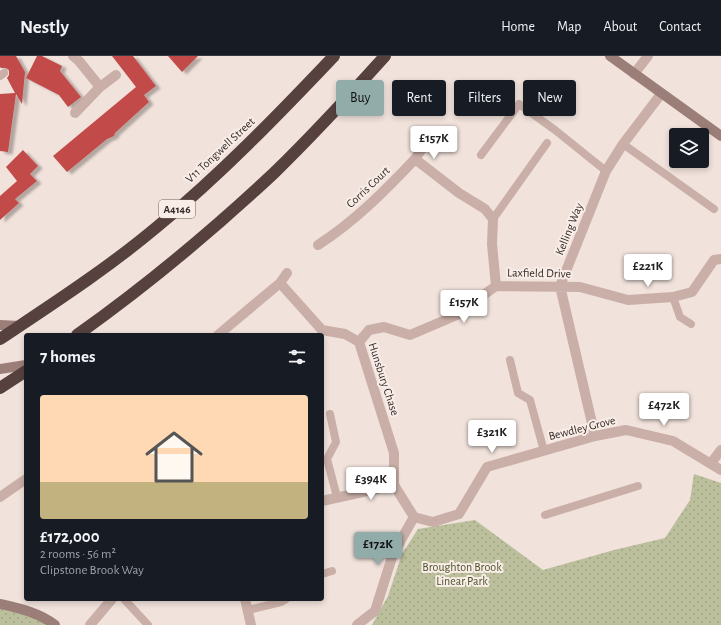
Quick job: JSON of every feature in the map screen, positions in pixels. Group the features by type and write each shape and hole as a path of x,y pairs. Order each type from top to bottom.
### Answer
{"highway":[{"name":"V11 Tongwell Street","path":"0,339 91,278 158,226 256,137 334,56"},
{"path":"80,333 167,266 274,172 385,56"},
{"path":"0,388 24,372"}],"street":[{"path":"73,56 79,61 100,87"},
{"path":"610,56 721,136"},
{"path":"634,74 648,56"},
{"path":"75,113 100,87 116,74"},
{"name":"Kelling Way","path":"560,286 606,171 623,144 661,94"},
{"name":"Corris Court","path":"318,245 372,204 415,159 428,140"},
{"path":"415,159 459,193 485,209 493,219 492,244 496,286"},
{"name":"Laxfield Drive","path":"359,342 369,330 384,327 410,335 464,312 479,298 496,286 580,287 628,300 673,297 692,292 714,260 721,259"},
{"path":"220,333 280,283 287,273"},
{"name":"Hunsbury Chase","path":"280,283 322,330 345,334 359,342 394,453 394,485"},
{"path":"560,286 595,436"},
{"path":"0,325 20,326"},
{"path":"0,369 24,365"},
{"name":"Bewdley Grove","path":"414,517 433,522 459,514 487,467 595,436 626,430 673,441 712,463 721,470"},
{"path":"712,463 721,450"},
{"path":"0,497 24,480"},
{"path":"324,500 394,485 414,517 393,554 375,611 357,625"},
{"path":"90,625 110,601"},
{"path":"246,601 251,625"},
{"path":"0,604 20,608 51,621 55,625"}],"lane":[{"path":"481,155 519,104 555,130 606,171"},
{"path":"493,219 547,143"},
{"path":"623,144 714,209"},
{"path":"673,297 680,317 691,324"},
{"path":"510,360 518,393 530,400 544,451"},
{"path":"330,414 336,442 327,459 337,497"},
{"path":"545,515 638,486"},
{"path":"324,573 332,571"},
{"path":"126,601 148,625"},
{"path":"248,610 283,601"}],"green space":[{"name":"Broughton Brook Linear Park","path":"694,474 721,483 721,625 372,625 388,596 402,554 418,529 475,520 543,570 614,550 665,538 690,500"},
{"path":"0,604 55,625 0,625"}],"building":[{"path":"0,56 16,56 25,72 22,104 16,94 8,152 0,151 0,94 15,93 7,78 9,75 9,70 0,67"},
{"path":"37,56 42,56 62,66 60,71 81,97 68,107 59,95 26,78"},
{"path":"112,56 133,56 156,86 144,95 149,102 115,133 114,136 107,139 67,172 53,156 136,87"},
{"path":"168,56 198,56 182,72"},
{"path":"23,150 38,166 30,174 37,181 15,199 19,203 0,220 0,196 17,181 6,167"}]}
